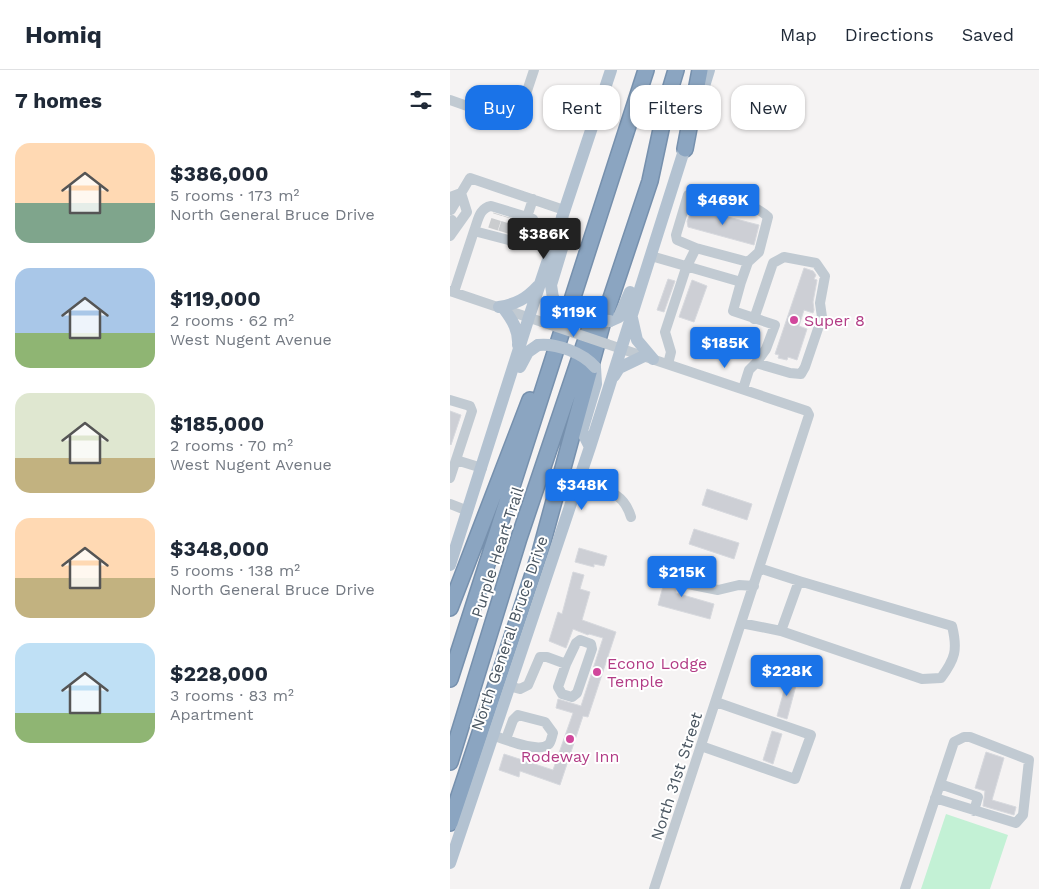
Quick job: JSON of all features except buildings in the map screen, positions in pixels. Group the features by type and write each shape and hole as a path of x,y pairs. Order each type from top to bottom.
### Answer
{"highway":[{"name":"Purple Heart Trail","path":"450,679 646,70"},
{"name":"Purple Heart Trail","path":"671,85 676,70"},
{"path":"685,149 700,70"},
{"name":"Purple Heart Trail","path":"450,762 519,538 656,130"},
{"path":"450,823 539,556 602,325 650,181 661,130"},
{"path":"450,608 591,242"}],"main road":[{"path":"450,565 453,546 468,511 529,317 611,70"},
{"name":"North General Bruce Drive","path":"450,863 517,659 590,447 709,70"},
{"path":"563,213 567,232 551,284 553,298 560,306 571,313 598,321 610,321 619,317 626,306 639,267 653,250"},
{"path":"518,354 518,338 514,322 502,308 522,300 540,284"},
{"path":"611,380 619,368 648,357 637,340 632,315"},
{"path":"504,398 511,392 522,362 528,352 538,345 549,344 587,358 595,367 596,384 582,431 590,447"}],"street":[{"path":"450,100 504,119 514,120 519,116 534,70"},
{"path":"450,236 467,212 453,207 470,178 533,199 563,213"},
{"path":"474,231 502,236 519,245 526,242 533,219 511,215 491,206 482,210 474,231 452,292 743,389 749,370 766,349 775,325 733,311 740,282 748,262 758,252 768,217 732,199 695,193 688,195 676,235 680,242 748,262"},
{"path":"511,215 533,199"},
{"path":"668,364 671,352 665,332 686,268 696,248"},
{"path":"653,250 686,268 740,282"},
{"path":"754,319 773,263 784,258 816,263 824,276 820,303 822,317 801,374 790,373 756,363"},
{"name":"North 31st Street","path":"654,889 809,415 807,411 743,389"},
{"path":"450,400 470,406 472,411 450,478"},
{"path":"456,460 482,468"},
{"path":"578,481 621,497 627,504 631,517"},
{"path":"450,504 468,511"},
{"path":"741,623 781,631 922,679 941,678 952,662 956,643 952,626 759,568"},
{"path":"781,631 799,581"},
{"path":"683,583 718,590 739,585 754,586"},
{"path":"580,640 590,644 592,649 586,666 577,693 572,697 562,694 558,687 576,643 580,640"},
{"path":"508,686 520,689 528,684 535,664 540,657 586,666"},
{"path":"517,659 535,664"},
{"path":"701,746 795,779 811,735 716,702"},
{"path":"492,735 506,739 541,748 549,744 553,733 545,722 518,715 513,720 506,739"},
{"path":"905,889 954,742 964,737 1024,756 1028,760 1023,815 1020,820 1011,823 936,798"},
{"path":"940,784 978,797 974,811"}],"green space":[{"path":"946,814 1008,835 990,889 921,889"}],"tunnel":[{"path":"493,229 498,214"},
{"path":"503,232 508,217"},
{"path":"513,236 518,220"}],"place":[{"name":"Super 8","path":"794,320"},
{"name":"Econo Lodge Temple","path":"597,672"},
{"name":"Rodeway Inn","path":"570,739"}]}
